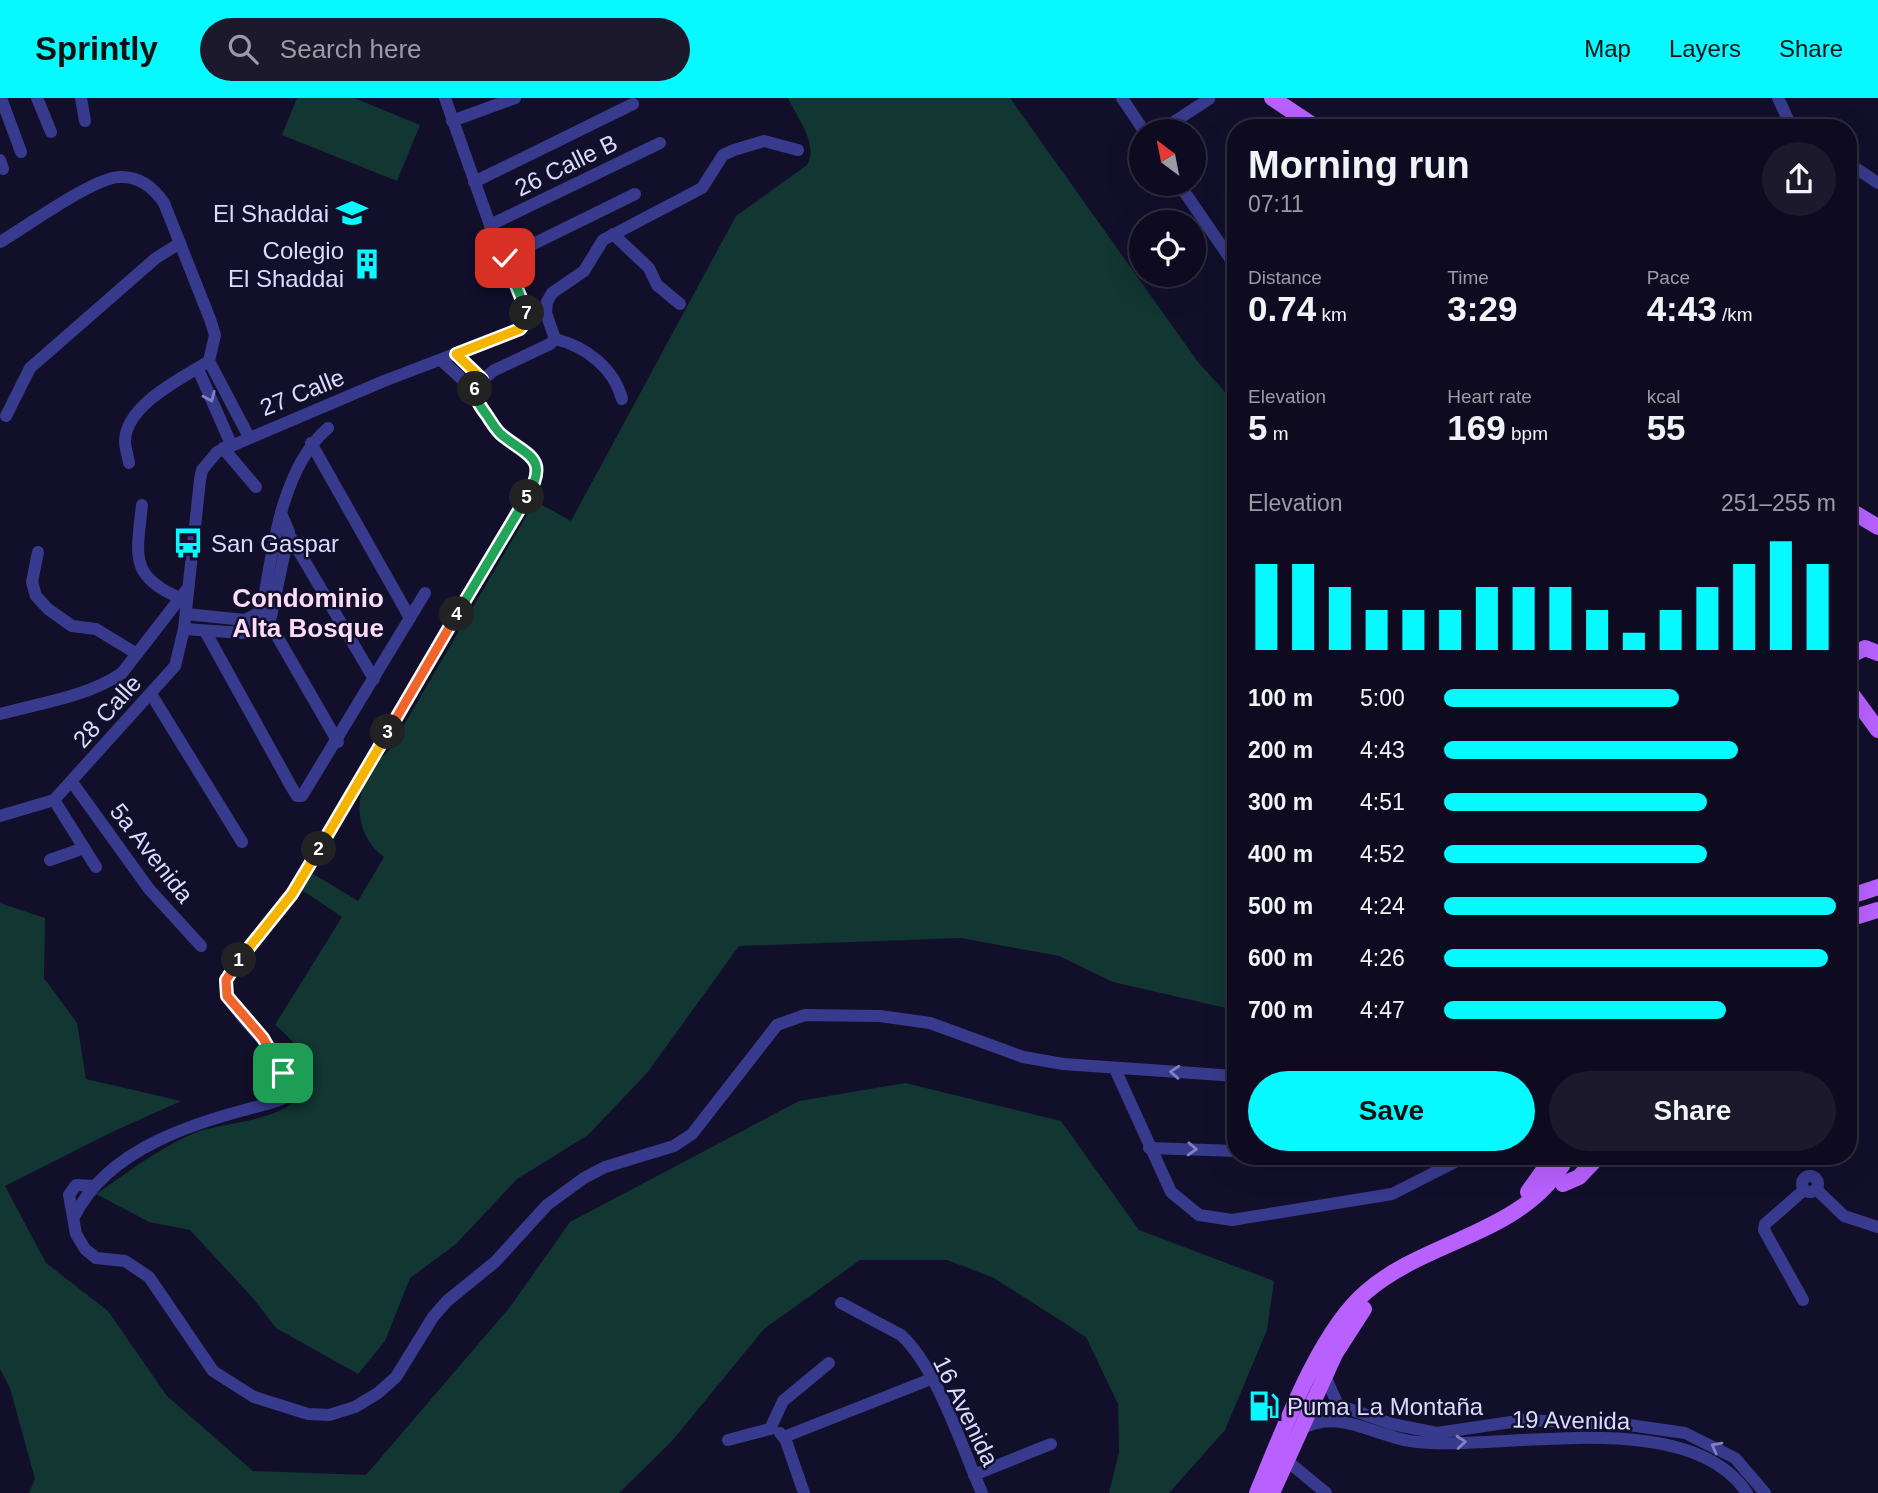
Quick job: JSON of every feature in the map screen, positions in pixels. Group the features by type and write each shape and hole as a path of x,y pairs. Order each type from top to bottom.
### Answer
{"main road":[{"path":"1272,98 1304,119"},
{"path":"1857,514 1878,527"},
{"path":"1857,652 1864,648 1878,653"},
{"path":"1857,701 1878,730"},
{"path":"1857,715 1878,742"},
{"path":"1857,883 1878,877"},
{"path":"1857,894 1878,887"},
{"path":"1857,906 1878,900"},
{"path":"1857,916 1878,910"},
{"path":"1443,1248 1455,1234 1495,1215 1530,1191 1548,1165"},
{"path":"1266,1490 1354,1302 1374,1285 1529,1204 1549,1185 1562,1165"},
{"path":"1343,1327 1386,1289 1516,1222 1547,1201 1563,1184 1574,1165"},
{"path":"1563,1184 1579,1177 1590,1165"},
{"path":"1266,1490 1286,1460 1325,1376 1330,1350"}],"street":[{"path":"1,98 21,152"},
{"path":"37,98 51,132"},
{"path":"81,98 85,121"},
{"path":"445,98 474,182 505,258 635,194"},
{"path":"452,121 515,98"},
{"path":"1122,98 1136,119"},
{"path":"1778,98 1788,119"},
{"path":"1178,119 1209,99"},
{"path":"474,182 634,104"},
{"path":"555,339 546,313 547,302 552,293 584,271 596,248 613,234 702,188 723,155 734,150 764,141 798,150"},
{"name":"26 Calle B","path":"491,225 660,143"},
{"path":"1857,169 1878,183"},
{"path":"0,242 91,187 119,177 153,188 164,203 215,335 209,361 249,437"},
{"path":"1188,196 1227,251"},
{"path":"613,234 649,268 657,285 680,304"},
{"path":"6,416 30,368 156,258 180,243"},
{"name":"27 Calle","path":"227,446 520,329 528,314 505,258"},
{"path":"478,385 555,339"},
{"path":"555,339 582,349 601,364 618,382 622,399"},
{"path":"456,354 478,385 482,408 502,436 532,456 537,467 534,483 292,894 226,980 227,996 263,1038 283,1073 286,1091 282,1099 164,1137 95,1186 85,1196 74,1217 76,1234 85,1249 96,1258 125,1261 149,1277 213,1371 254,1397 308,1414 329,1415 355,1407 378,1393 396,1377 440,1309 495,1262 547,1205 584,1178 605,1167 674,1146 692,1134 777,1026 793,1018 880,1016 930,1023 1023,1056 1115,1069 1227,1075"},
{"path":"441,360 478,385"},
{"path":"129,463 125,441 143,407 161,391 209,361"},
{"path":"198,369 227,446 256,487"},
{"path":"328,428 311,443 302,456 281,513 282,531 266,616 338,742"},
{"path":"311,443 410,618"},
{"path":"0,714 103,684 122,673 184,593 202,470 227,446"},
{"path":"142,505 138,560 153,585 184,593"},
{"path":"282,531 374,679"},
{"path":"38,552 32,582 36,596 48,609 72,626 96,629 137,654"},
{"name":"28 Calle","path":"0,816 54,800 175,666 186,614 184,593"},
{"path":"205,631 297,796 306,792 338,742 425,593"},
{"path":"186,614 245,620 266,616"},
{"path":"184,629 243,633 266,616"},
{"path":"151,694 242,842"},
{"name":"5a Avenida","path":"72,782 149,889 201,946"},
{"path":"54,800 96,867"},
{"path":"50,860 84,848"},
{"path":"1115,1069 1171,1192 1199,1215 1232,1220 1392,1194 1449,1165"},
{"path":"1149,1148 1227,1151"},
{"path":"1803,1300 1764,1230 1765,1224 1810,1190 1844,1216 1878,1227"},
{"name":"16 Avenida","path":"841,1303 901,1335 931,1379 982,1493"},
{"path":"770,1429 783,1401 829,1363"},
{"path":"1325,1376 1338,1405"},
{"path":"784,1437 931,1379"},
{"name":"19 Avenida","path":"1308,1411 1338,1405 1392,1423 1437,1433 1525,1420 1629,1425 1685,1433 1735,1458 1765,1493"},
{"path":"1266,1490 1293,1427 1308,1411"},
{"name":"19 Avenida","path":"1300,1430 1320,1419 1336,1419 1384,1436 1415,1442 1448,1443 1529,1438 1653,1443 1709,1458 1725,1469 1747,1493"},
{"path":"728,1440 770,1429 784,1437 804,1493"},
{"path":"974,1475 1051,1444"},
{"path":"1286,1460 1326,1493"},
{"path":"1266,1490 1293,1475 1306,1476"}],"green space":[{"path":"297,98 354,98 420,125 397,181 282,135"},
{"path":"788,98 1010,98 1129,265 1129,287 1145,287 1198,362 1227,394 1227,1008 1113,982 1059,956 961,938 739,946 647,1073 588,1135 517,1179 456,1244 410,1278 385,1341 358,1374 276,1328 252,1297 190,1230 149,1222 96,1194 183,1138 281,1110 294,1101 303,1089 306,1073 303,1058 291,1040 275,1025 342,917 299,888 310,872 358,901 384,857 368,839 360,816 362,792 376,764 396,742 535,501 571,521 736,216 807,165 810,157 809,140"},
{"path":"0,903 45,918 44,978 77,1023 86,1079 181,1101 5,1186 46,1263 108,1311 167,1396 253,1471 366,1475 510,1307 570,1222 799,1101 905,1083 1061,1121 1139,1230 1274,1281 1267,1330 1225,1430 1169,1493 1109,1493 1119,1452 1118,1404 1086,1337 994,1278 947,1260 860,1260 764,1329 672,1441 619,1493 29,1493 35,1479 10,1388 0,1369"}],"place":[{"name":"El Shaddai","path":"352,213"},
{"name":"Colegio El Shaddai","path":"367,264"},
{"name":"San Gaspar","path":"188,543"},
{"name":"Puma La Montaña","path":"1264,1406"}],"district":[{"name":"Condominio Alta Bosque","path":"308,613"}],"route":[{"path":"283,1073 263,1038 227,996 224,988 226,980 231,969 292,894 534,483 537,467 532,456 523,447 502,436 475,398 477,385 482,379 456,354 520,329 526,322 528,314 505,258"}]}
